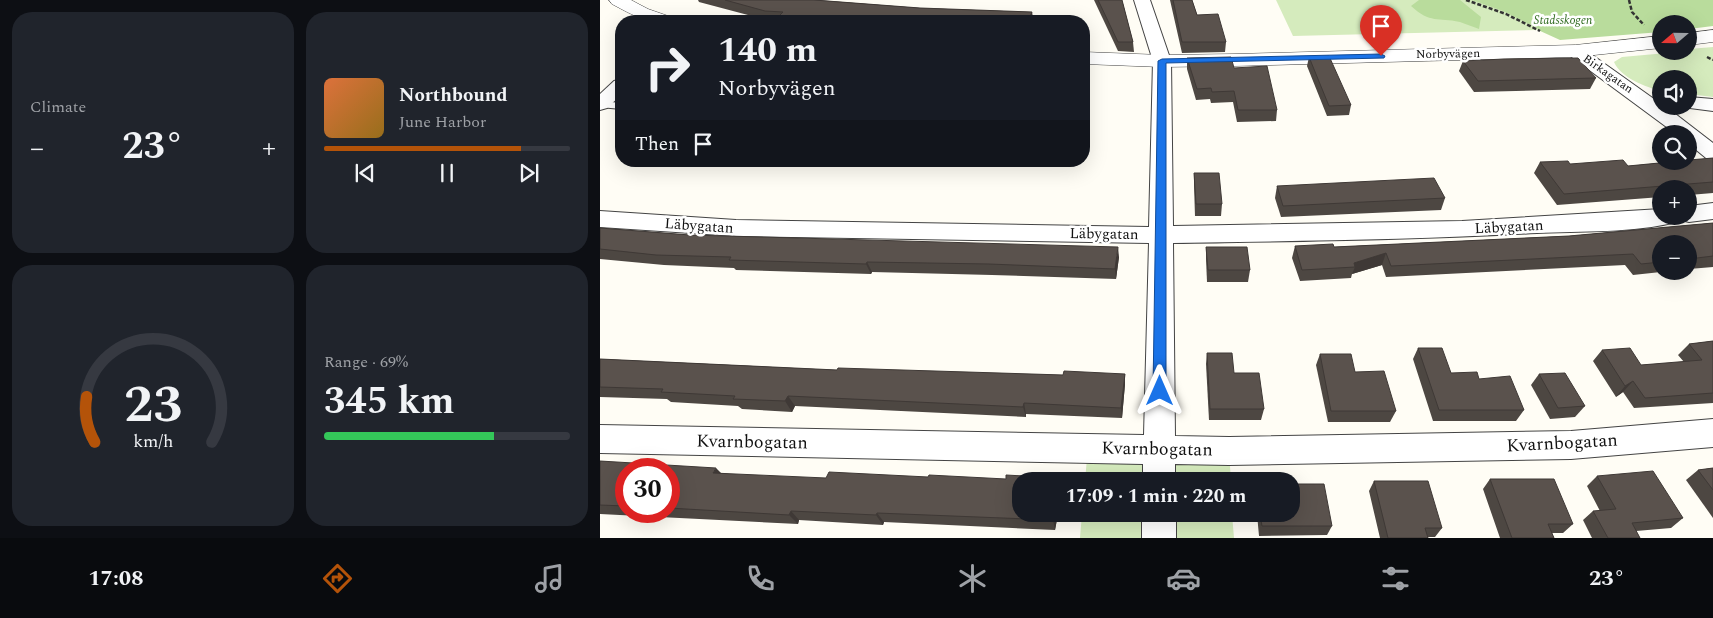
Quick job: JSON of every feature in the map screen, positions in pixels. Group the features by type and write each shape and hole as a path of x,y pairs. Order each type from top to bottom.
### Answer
{"street":[{"path":"618,0 648,15"},
{"path":"1142,0 1162,61 1159,472"},
{"path":"1698,38 1713,36"},
{"name":"Norbyvägen","path":"1090,58 1162,61 1575,51 1652,37"},
{"name":"Birkagatan","path":"1575,51 1652,99"},
{"path":"600,104 615,90"},
{"path":"1697,104 1713,105"},
{"name":"Birkagatan","path":"1669,115 1679,125"},
{"name":"Birkagatan","path":"1697,140 1713,153"},
{"path":"1697,213 1713,211"},
{"name":"Läbygatan","path":"600,219 736,228 1160,235 1462,229 1652,218"},
{"name":"Kvarnbogatan","path":"600,439 1159,450 1370,450 1571,444 1713,434"},
{"path":"1159,522 1159,538"}],"lane":[{"path":"600,104 615,105"}],"path":[{"path":"1466,0 1506,14 1575,51"},
{"path":"1629,0 1632,12 1652,32"}],"green space":[{"path":"1276,0 1558,0 1546,26 1538,30 1293,36"},
{"path":"1419,0 1460,0 1481,17 1479,29 1460,22 1429,18 1411,6"},
{"name":"Stadsskogen","path":"1472,0 1713,0 1713,26 1698,28 1698,15 1652,15 1652,33 1560,40 1503,11"},
{"path":"1713,47 1713,97 1697,95 1697,70 1652,70 1652,88 1634,81 1622,73 1614,62 1622,57 1652,54 1652,60 1698,60 1698,48"},
{"path":"1088,447 1229,451 1230,472 1086,472"},
{"path":"1081,522 1233,522 1234,538 1080,538"}],"building":[{"path":"725,0 814,0 920,8 1032,12 1031,15 780,15 783,12 765,11"},
{"path":"1098,0 1122,0 1133,42 1118,42"},
{"path":"1173,0 1192,0 1197,15 1218,14 1226,42 1182,42"},
{"path":"1329,56 1351,105 1329,106 1309,57"},
{"path":"1231,57 1234,68 1267,66 1277,110 1238,110 1234,91 1212,92 1211,88 1197,89 1187,58"},
{"path":"1578,58 1596,78 1478,81 1463,61 1504,59"},
{"path":"1713,158 1713,182 1697,183 1697,180 1652,180 1652,187 1564,194 1540,162 1568,161 1570,164 1623,160 1628,166 1652,164 1652,170 1697,170 1697,159"},
{"path":"1194,173 1219,173 1222,204 1196,204"},
{"path":"1434,178 1445,198 1283,206 1277,186"},
{"path":"1713,223 1713,256 1697,258 1697,235 1652,235 1652,263 1641,264 1633,254 1391,266 1386,253 1354,263 1355,267 1302,270 1295,246 1333,244 1334,247 1569,236"},
{"path":"600,228 690,235 1118,247 1115,269 989,264 867,262 866,264 729,260 731,257 656,255 600,249"},
{"path":"1206,247 1247,247 1250,270 1208,270"},
{"path":"1713,341 1713,393 1645,398 1633,381 1625,386 1602,350 1630,348 1641,365 1702,360 1689,344"},
{"path":"1418,348 1442,348 1451,373 1477,372 1479,379 1510,376 1524,410 1439,410"},
{"path":"1207,353 1232,353 1234,373 1259,373 1264,409 1210,409"},
{"path":"1320,354 1351,354 1355,372 1384,371 1396,411 1331,411"},
{"path":"600,359 837,370 838,368 1063,375 1064,371 1125,374 1121,408 1024,403 1023,407 788,396 785,401 733,399 735,396 661,392 663,389 600,387"},
{"path":"1565,373 1585,406 1558,408 1539,374"},
{"path":"600,461 615,462 615,506 600,505"},
{"path":"680,466 716,468 713,473 826,478 829,472 1006,479 1006,475 1012,475 1012,518 791,511 789,515 680,509"},
{"path":"1713,468 1713,490 1698,470"},
{"path":"1653,471 1683,518 1632,523 1640,538 1608,538 1593,511 1616,509 1597,476"},
{"path":"1490,479 1554,479 1573,524 1548,524 1554,538 1512,538"},
{"path":"1374,481 1428,481 1442,528 1425,528 1428,538 1388,538"},
{"path":"1300,484 1324,484 1332,526 1262,526 1261,522 1300,522"}],"route":[{"path":"1160,391 1162,61 1381,56"}]}
